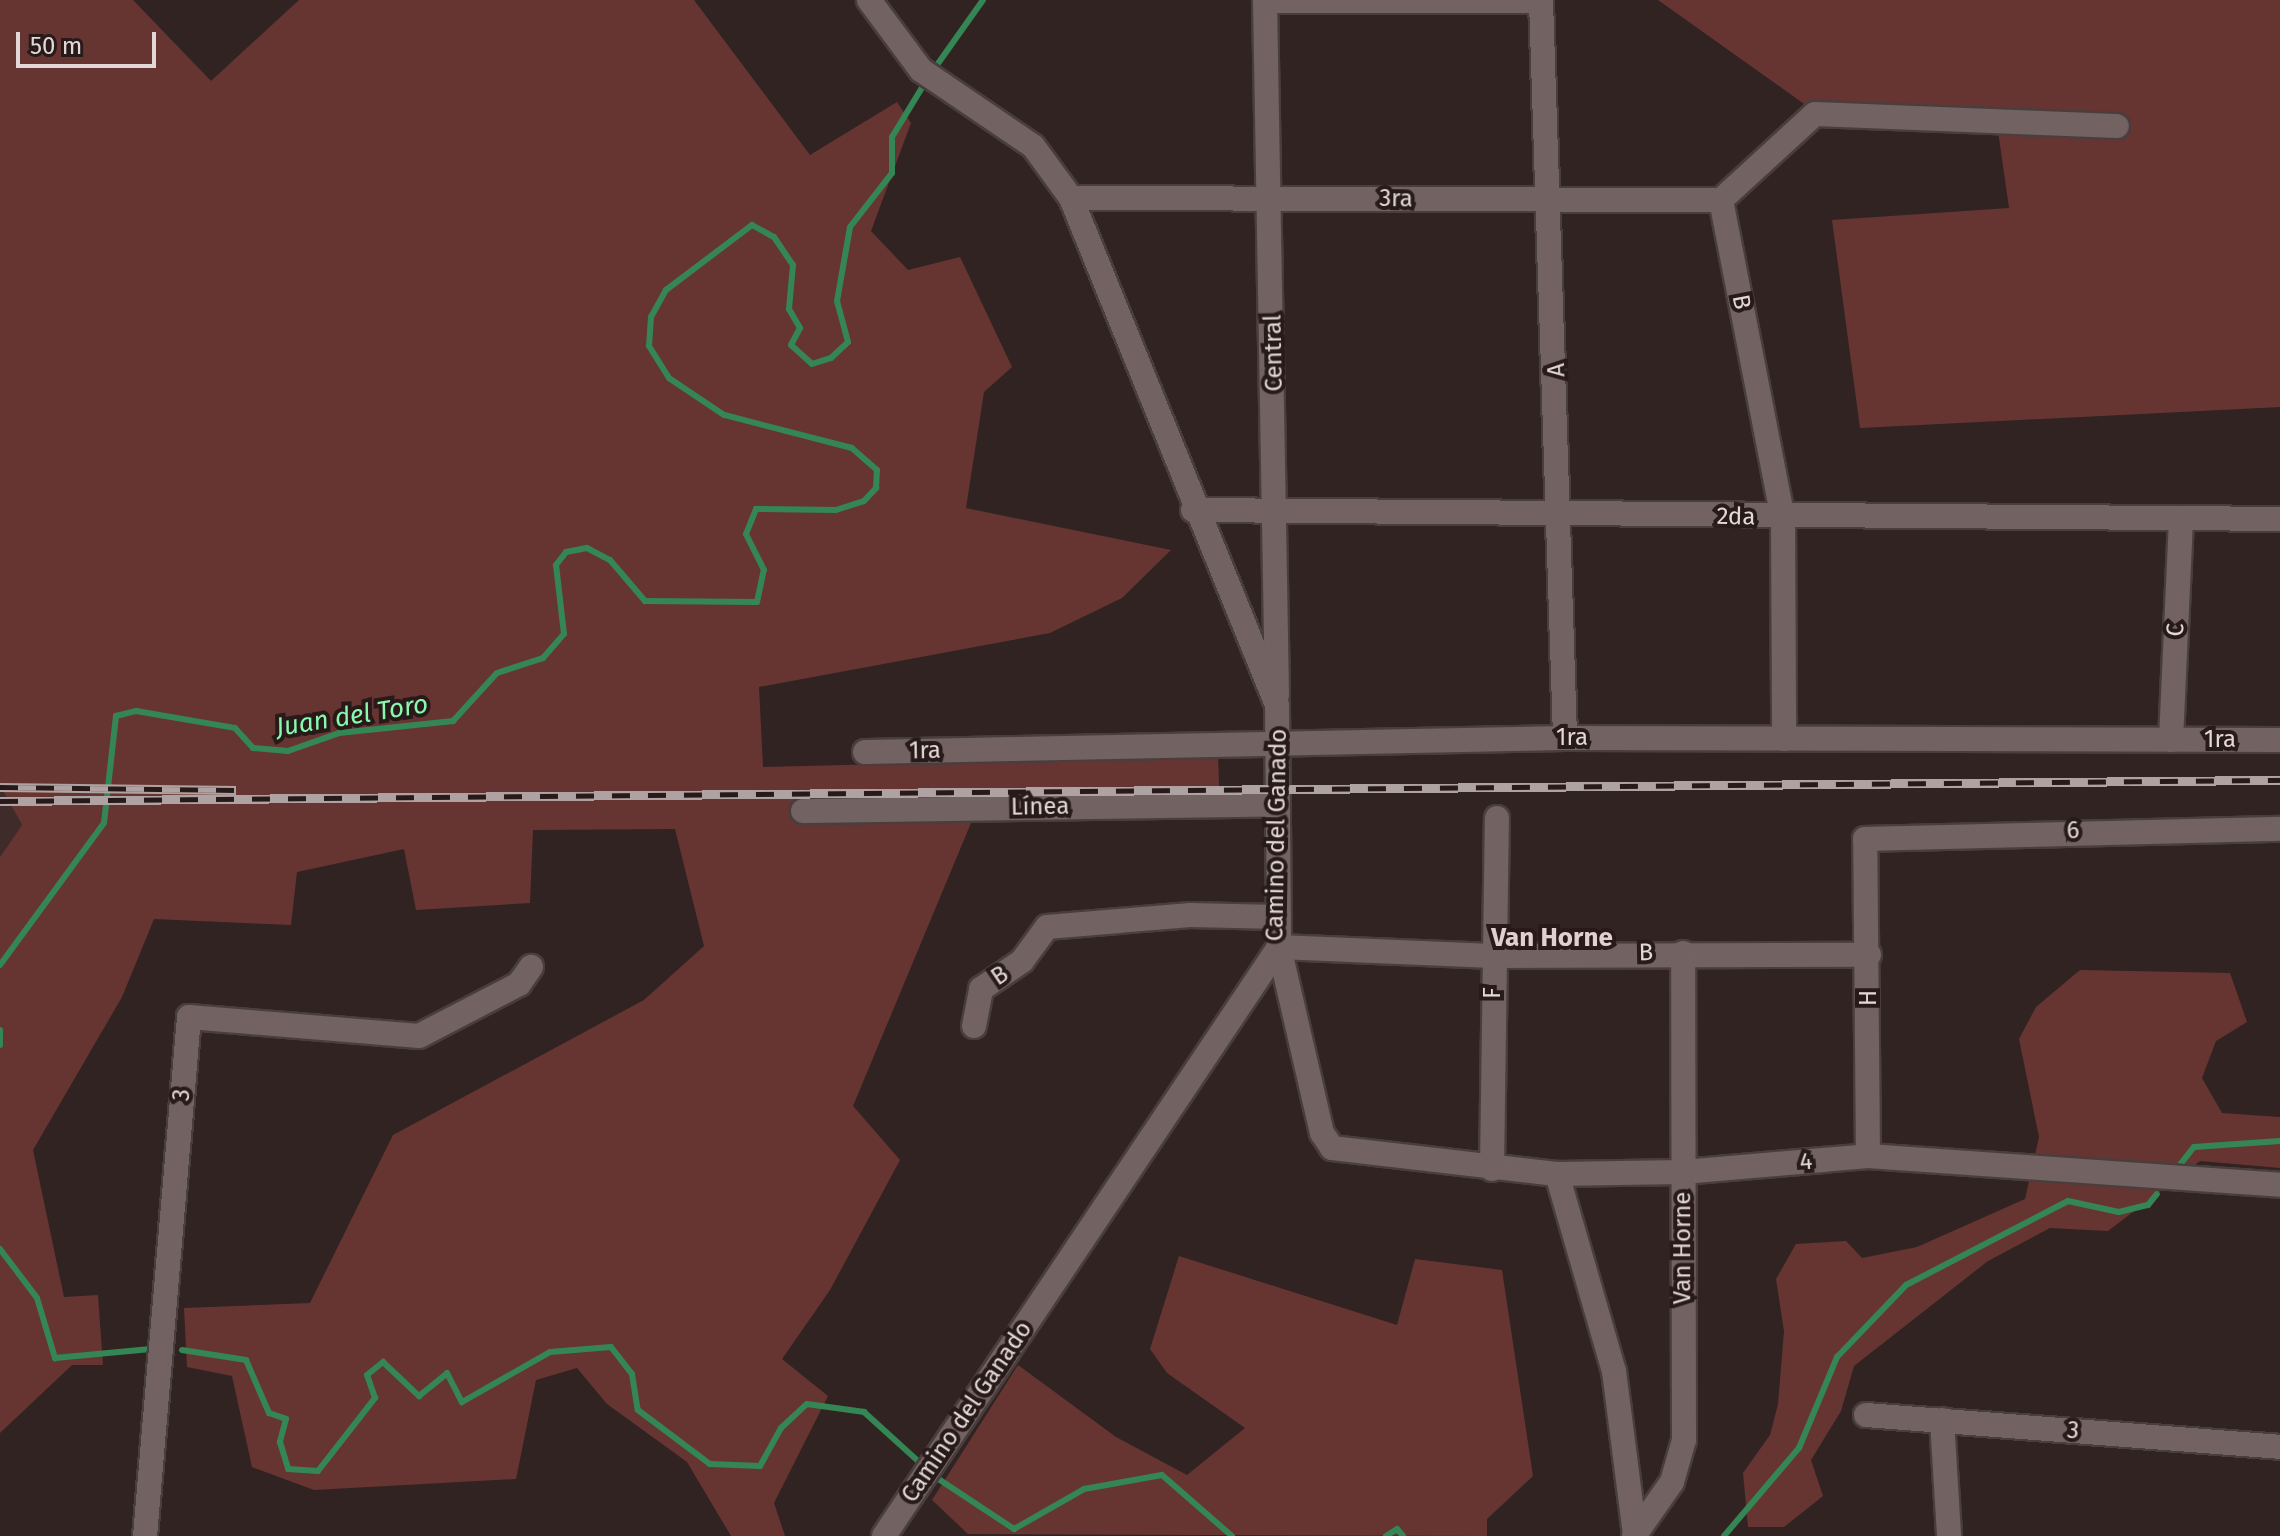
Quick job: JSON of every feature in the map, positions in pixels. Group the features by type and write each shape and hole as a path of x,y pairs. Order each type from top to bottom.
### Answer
{"street":[{"name":"Camino del Ganado","path":"869,0 930,78 1033,146 1071,198 1193,510 1277,705 1280,743 1277,804 1279,947 884,1536"},
{"path":"1265,1 1541,1"},
{"name":"Central","path":"1265,1 1271,198 1277,705"},
{"name":"A","path":"1541,1 1552,201 1565,738"},
{"path":"1721,200 1815,114 2117,126"},
{"name":"3ra","path":"1071,198 1721,200"},
{"name":"B","path":"1721,200 1783,518 1784,739"},
{"name":"2da","path":"1193,510 1783,518 2280,519"},
{"name":"C","path":"2171,740 2181,519"},
{"name":"1ra","path":"865,752 1565,738 2280,740"},
{"name":"Línea","path":"803,811 1277,804"},
{"name":"F","path":"1492,1169 1497,818"},
{"name":"6","path":"1865,839 2280,829"},
{"name":"H","path":"1865,839 1869,955 1868,1156"},
{"name":"B","path":"974,1026 981,989 1022,961 1047,927 1190,915 1279,917"},
{"name":"B","path":"1279,947 1493,956 1683,953 1869,955"},
{"name":"4","path":"1279,947 1322,1133 1332,1148 1492,1169 1557,1174 1683,1172 1868,1156 2280,1185"},
{"name":"Van Horne","path":"1634,1532 1672,1482 1684,1440 1683,953"},
{"name":"3","path":"145,1536 189,1017 419,1036 519,984 531,967"},
{"name":"Van Horne","path":"1557,1174 1614,1371 1634,1532"},
{"name":"3","path":"1866,1415 2280,1447"},
{"path":"1942,1420 1949,1536"}],"shaded area":[{"path":"0,0 133,0 211,81 299,0 694,0 810,155 897,102 911,123 871,231 908,270 960,257 1012,367 984,392 966,508 1171,550 1122,598 1050,633 759,687 763,767 1218,756 1220,810 971,823 853,1106 900,1160 830,1290 782,1359 828,1396 774,1503 785,1536 731,1536 687,1462 607,1404 577,1368 536,1380 516,1479 314,1490 252,1467 232,1376 187,1367 184,1308 310,1303 393,1135 644,1000 704,946 675,829 533,830 530,903 416,910 404,849 297,872 291,925 154,919 122,997 33,1150 64,1297 98,1295 103,1365 72,1365 0,1433 0,857 22,825 0,785"},
{"path":"1658,0 2280,0 2280,407 1860,428 1832,220 2009,208 1996,117 1807,106"},
{"path":"0,785 22,825 0,857"},
{"path":"2080,970 2230,973 2247,1022 2216,1041 2202,1078 2222,1113 2280,1117 2280,1168 2200,1161 2108,1231 2050,1228 1988,1261 1854,1366 1841,1411 1811,1460 1823,1496 1784,1527 1748,1527 1743,1473 1770,1435 1778,1404 1784,1331 1776,1279 1796,1244 1846,1241 1862,1258 1917,1247 2025,1199 2039,1137 2019,1039 2036,1007"},
{"path":"1179,1256 1397,1325 1415,1259 1502,1270 1533,1476 1487,1519 1487,1536 968,1534 932,1500 1018,1365 1116,1437 1187,1475 1245,1428 1167,1373 1150,1349"}],"waterway":[{"name":"Juan del Toro","path":"932,72 983,0"},
{"name":"Juan del Toro","path":"0,965 104,823 116,716 136,711 235,728 253,748 288,751 339,733 453,721 497,673 543,658 564,634 556,565 566,552 587,548 610,560 645,601 757,602 764,570 746,534 756,509 836,510 864,501 876,488 877,470 852,448 724,415 669,378 649,346 651,317 666,290 752,225 774,237 793,265 789,309 800,328 791,345 812,364 831,358 848,342 837,301 850,227 892,173 892,137 926,81"},
{"name":"Juan del Toro","path":"0,1030 0,1045"},
{"path":"2179,1166 2194,1147 2280,1141"},
{"path":"1724,1536 1799,1448 1837,1357 1906,1285 2068,1201 2119,1212 2148,1205 2157,1194"},
{"path":"0,1249 37,1298 55,1358 151,1349"},
{"path":"182,1350 246,1360 269,1413 286,1419 280,1442 288,1469 318,1471 375,1398 367,1375 383,1362 419,1396 447,1373 462,1402 550,1352 611,1347 632,1374 638,1410 710,1464 760,1466 781,1428 807,1404 864,1412 917,1460"},
{"path":"940,1480 1014,1529 1084,1489 1162,1475 1232,1536"},
{"path":"1386,1536 1397,1529 1403,1536"}],"railway":[{"path":"0,801 2280,780"},
{"path":"0,787 236,790"}],"district":[{"name":"Van Horne","path":"1552,938"}]}
